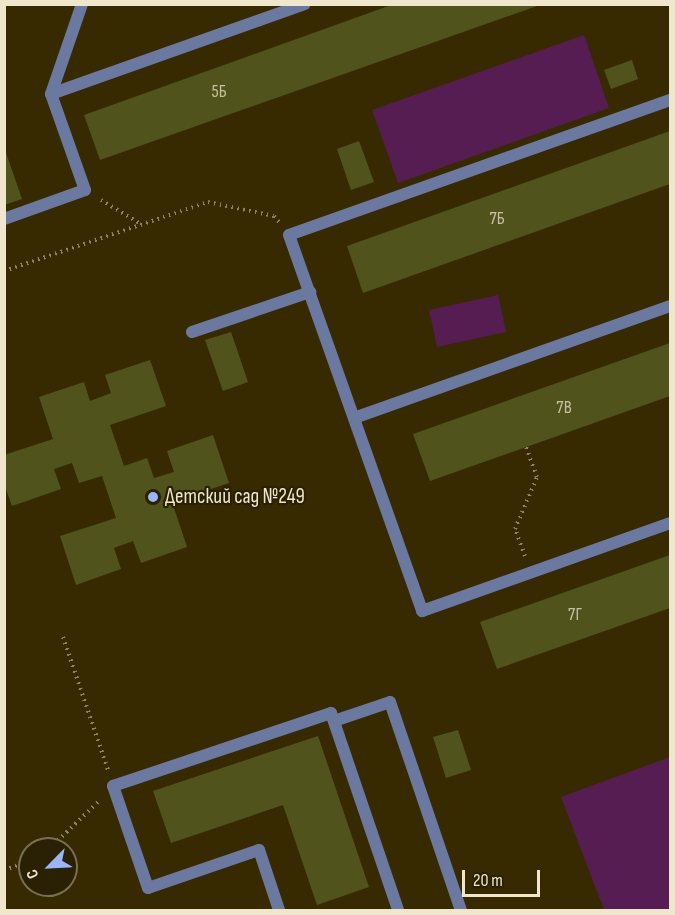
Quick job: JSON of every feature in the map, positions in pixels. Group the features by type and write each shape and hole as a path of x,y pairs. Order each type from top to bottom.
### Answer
{"lane":[{"path":"4,219 85,190 51,94 82,4"},
{"path":"51,94 305,4"},
{"path":"670,100 290,235 422,611 670,523"},
{"path":"192,332 310,292"},
{"path":"354,418 670,306"},
{"path":"334,721 390,702 461,910"},
{"path":"279,910 259,850 148,888 113,786 331,713 398,910"}],"path":[{"path":"85,190 142,224"},
{"path":"4,271 208,202 274,216 290,235"},
{"path":"526,447 537,477 515,529 531,573"},
{"path":"61,837 113,786 63,637"}],"shaded area":[{"path":"584,35 609,108 398,183 372,110"},
{"path":"498,295 506,332 437,347 429,310"},
{"path":"670,757 670,910 604,910 561,797"}],"building":[{"path":"394,4 540,5 100,160 84,115"},
{"path":"632,60 638,79 611,89 604,70"},
{"path":"670,131 670,184 363,293 347,246"},
{"path":"359,141 374,182 351,190 337,149"},
{"path":"4,147 22,199 4,205"},
{"path":"231,332 248,382 223,391 205,340"},
{"path":"670,343 670,396 430,481 413,434"},
{"path":"150,360 166,406 110,425 124,466 147,458 154,478 174,472 167,451 213,435 229,483 172,502 187,547 141,563 133,541 114,548 121,569 76,585 60,536 116,518 102,476 79,483 72,463 54,469 61,489 12,506 4,484 4,455 53,439 39,397 84,382 90,401 111,393 105,375"},
{"path":"670,555 670,608 497,669 480,622"},
{"path":"458,730 471,770 446,778 433,737"},
{"path":"318,736 369,887 317,905 283,805 171,843 153,791"}],"place":[{"name":"Детский сад №249","path":"153,497"}]}
